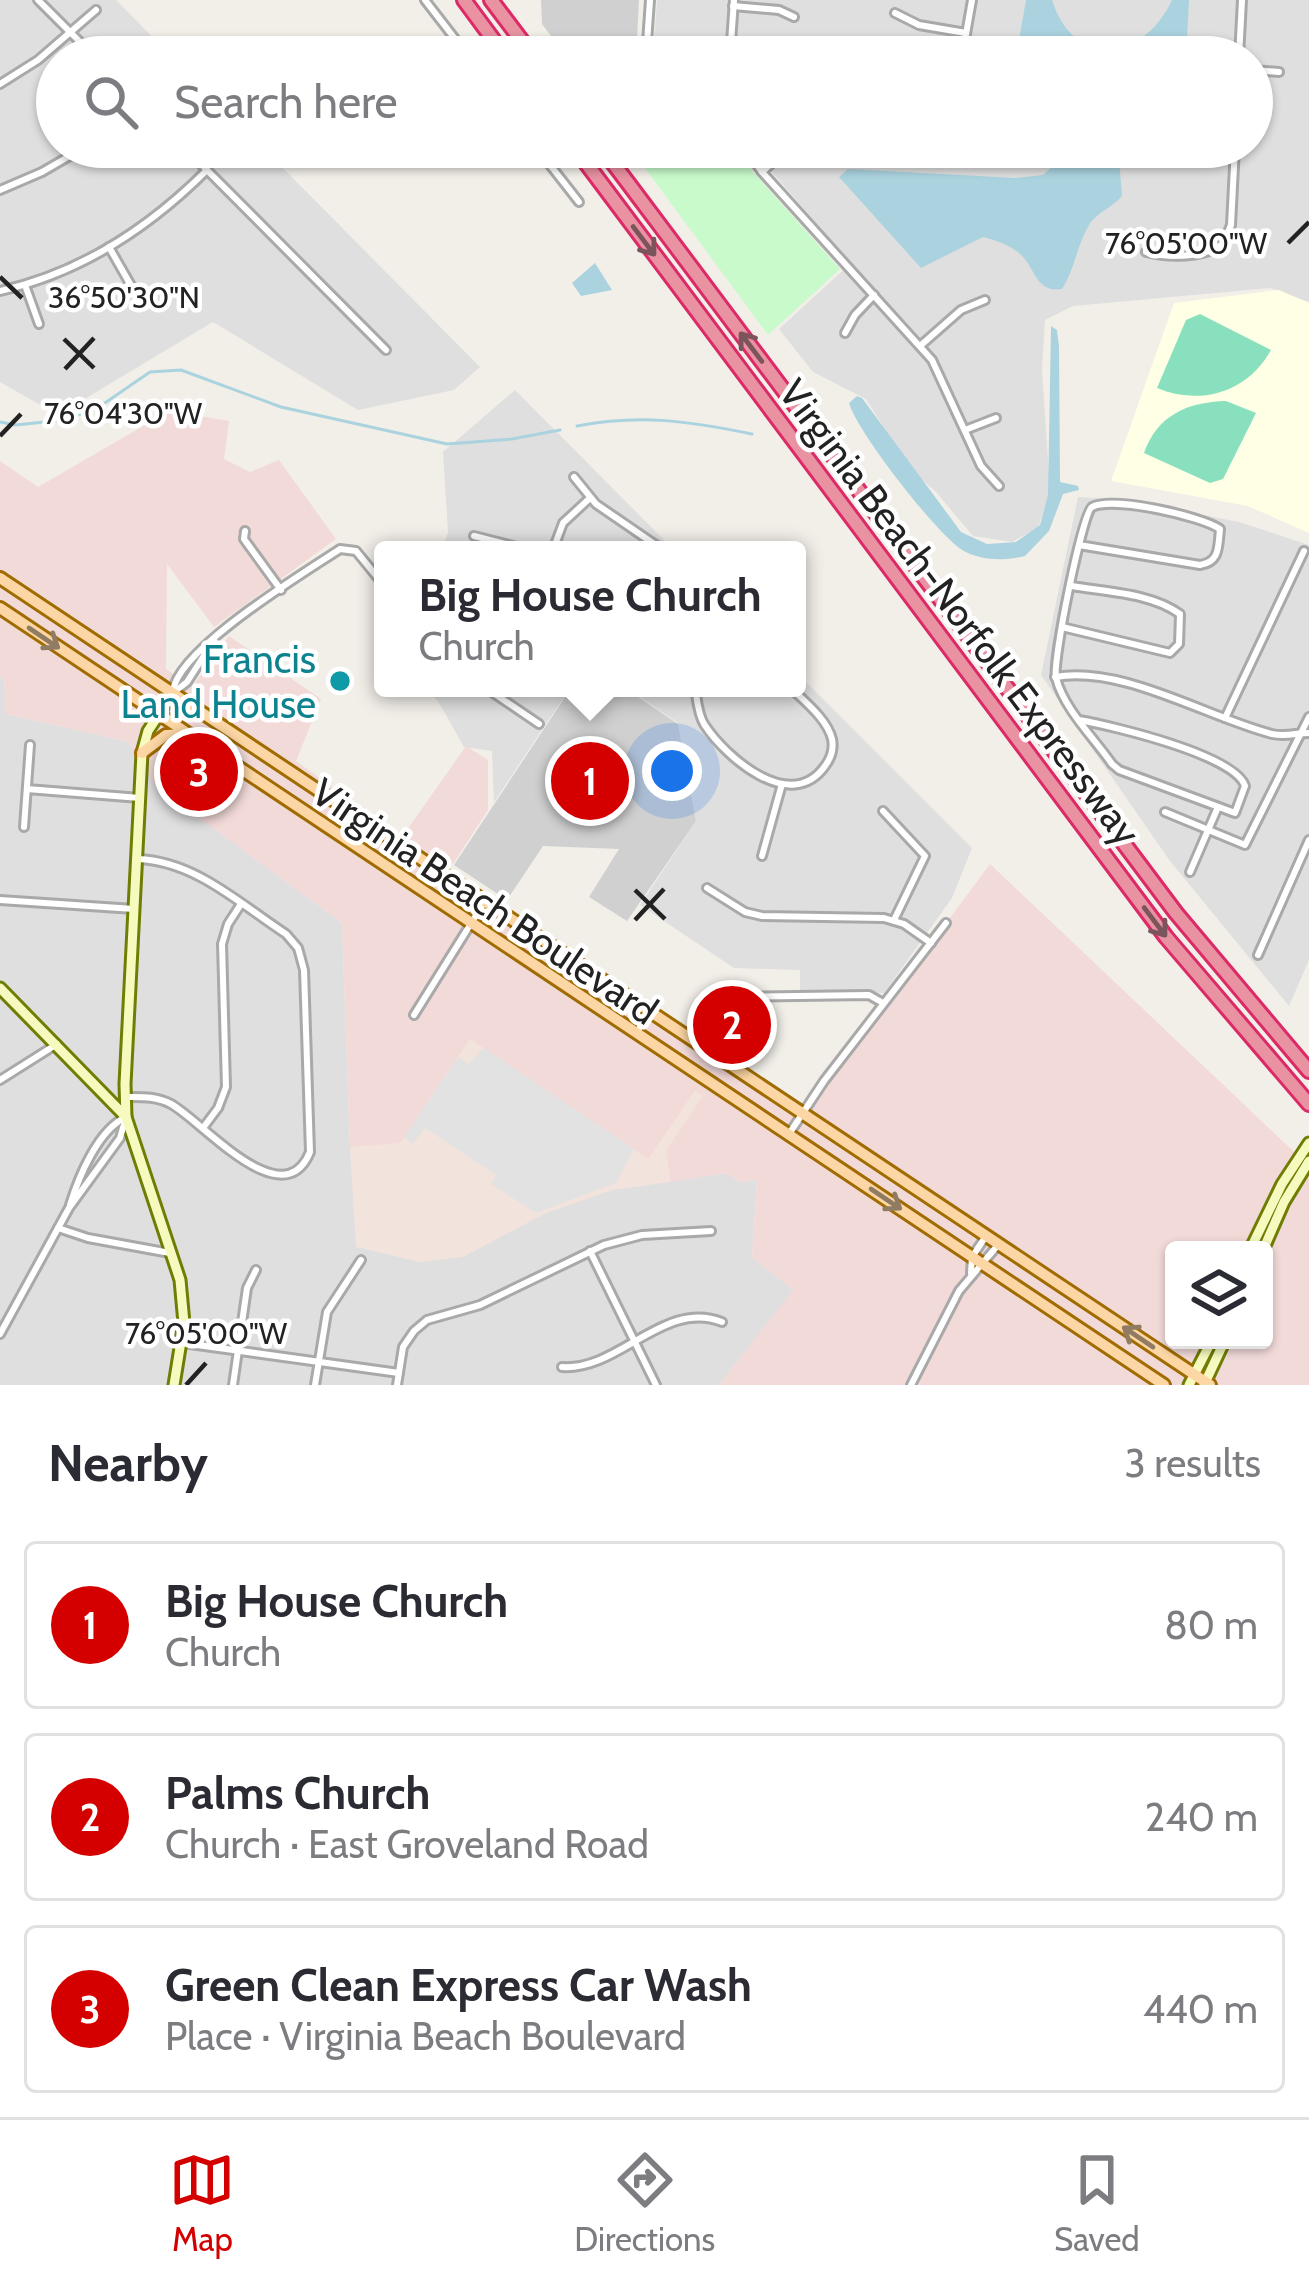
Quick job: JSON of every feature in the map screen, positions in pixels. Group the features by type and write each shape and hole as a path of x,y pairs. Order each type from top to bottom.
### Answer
{"highway":[{"path":"464,0 491,36"},
{"path":"491,0 518,36"},
{"name":"Virginia Beach-Norfolk Expressway","path":"590,168 1166,937 1309,1104"},
{"name":"Virginia Beach-Norfolk Expressway","path":"617,168 1176,914 1309,1071"}],"main road":[{"name":"Virginia Beach Boulevard","path":"0,578 1201,1383"},
{"name":"Virginia Beach Boulevard","path":"0,608 1164,1385"},
{"path":"142,753 166,735 190,734"}],"street":[{"path":"38,0 73,36"},
{"path":"425,0 453,36"},
{"path":"647,36 650,0"},
{"path":"895,13 919,25 966,34 972,0"},
{"path":"1240,36 1242,0"},
{"path":"732,36 734,3 794,17"},
{"path":"66,36 96,10"},
{"path":"0,84 36,58"},
{"path":"1273,72 1279,72"},
{"path":"0,190 49,168"},
{"path":"552,168 579,202"},
{"path":"759,168 920,346 938,370 981,466 999,486"},
{"path":"762,172 766,168"},
{"path":"1146,252 1206,253 1223,244 1231,225 1233,168"},
{"path":"0,291 109,248 170,206 207,170 386,350"},
{"path":"109,248 134,289"},
{"path":"25,285 39,324"},
{"path":"845,333 854,315 874,295"},
{"path":"920,346 961,310 985,300"},
{"path":"965,430 996,418"},
{"path":"574,477 590,498 650,541"},
{"path":"556,541 563,523 590,498"},
{"path":"1079,545 1200,566 1217,556 1220,529 1167,512 1097,505 1085,514 1054,651 1055,677 1079,720 1119,770 1235,813 1245,786 1233,768 1127,729 1079,720"},
{"path":"245,531 244,539 281,590"},
{"path":"474,536 494,541"},
{"path":"174,1385 183,1343 183,1300 174,1253 124,1097 142,753 176,677 203,644 348,547 374,573"},
{"path":"1225,718 1304,551"},
{"path":"1061,627 1169,653 1179,644 1180,614 1153,600 1072,586"},
{"path":"1055,677 1087,675 1273,734 1305,733"},
{"path":"499,697 539,724"},
{"path":"698,697 707,728 756,776 782,784 809,782 824,768 832,746 823,722 799,697"},
{"path":"1166,812 1245,845 1309,717"},
{"path":"24,827 30,746"},
{"path":"762,856 782,784"},
{"path":"27,789 140,798"},
{"path":"1190,872 1218,807"},
{"path":"883,811 925,856 894,920"},
{"path":"1258,955 1309,840"},
{"path":"124,1097 161,1099 236,1155 275,1174 298,1170 310,1152 302,957 286,934 177,864 138,859"},
{"path":"707,888 745,912 894,920 931,943"},
{"path":"0,900 134,909"},
{"path":"413,1015 485,902"},
{"path":"203,1128 226,1088 222,944 241,904"},
{"path":"789,1134 946,923"},
{"path":"0,988 127,1117"},
{"path":"692,1039 727,997 869,995 884,1003"},
{"path":"637,1032 650,1011"},
{"path":"0,1080 57,1045"},
{"path":"0,1334 69,1208 89,1161 112,1125 127,1117"},
{"path":"1254,1241 1282,1184 1309,1143"},
{"path":"1267,1241 1309,1161"},
{"path":"58,1228 126,1247 174,1253"},
{"path":"397,1385 403,1347 421,1324 436,1316 480,1305 590,1251 642,1235 710,1231"},
{"path":"971,1273 972,1256 986,1237"},
{"path":"911,1385 971,1273 984,1265 998,1245"},
{"path":"590,1251 656,1385"},
{"path":"315,1385 328,1312 361,1260"},
{"path":"233,1385 247,1288 256,1270"},
{"path":"562,1367 590,1364 682,1319 703,1316 722,1322"},
{"path":"183,1343 399,1373"},
{"path":"1201,1383 1210,1349"},
{"path":"1201,1383 1221,1349"}],"shaded area":[{"path":"0,0 116,0 151,36 36,36 36,168 283,168 480,367 454,390 358,410 213,322 58,415 0,382"},
{"path":"541,0 639,0 637,36 551,36 542,24"},
{"path":"657,0 1309,0 1309,302 1270,288 1073,306 1045,320 1042,369 1050,491 1038,528 1012,542 973,536 909,468 866,399 813,372 779,329 851,263 768,168 1273,168 1273,36 654,36"},
{"path":"1279,290 1309,303 1309,533 1248,506 1111,481 1174,303"},
{"path":"515,390 665,541 445,541 443,452"},
{"path":"169,411 229,421 224,459 250,472 279,460 336,539 214,627 167,564 166,669 192,687 229,636 321,699 296,761 402,837 466,746 488,760 488,810 449,870 801,1119 990,864 1309,1166 1309,1385 719,1385 793,1290 752,1257 757,1180 741,1182 726,1173 670,1182 666,1150 702,1096 695,1091 649,1160 470,1040 400,1144 350,1147 342,923 153,784 129,742 6,714 4,679 0,677 0,461 38,487"},
{"path":"1078,497 1125,500 1239,522 1309,545 1309,960 1289,1006 1170,861 1041,675"},
{"path":"0,677 4,678 6,714 129,742 154,784 342,923 350,1147 444,1077 470,1039 648,1159 671,1181 726,1173 741,1182 757,1180 752,1257 794,1290 719,1385 0,1385"},
{"path":"806,682 972,848 952,898 884,993 800,990 800,970 734,968 640,905 696,821 678,723 640,697 806,697"},
{"path":"434,697 564,697 494,802 492,751 464,747"},
{"path":"565,697 638,697 678,724 696,821 627,921 589,897 619,849 543,846 507,900 454,865"},
{"path":"470,1039 648,1159 695,1091 703,1095 666,1150 670,1182 612,1190 546,1213 463,1257 420,1262 356,1247 350,1147 400,1143"},
{"path":"484,1048 634,1149 616,1183 536,1213 491,1184 496,1175 425,1128 413,1144 404,1137 458,1057 468,1064"}],"green space":[{"path":"645,168 751,168 840,269 768,335"},
{"path":"1200,314 1271,350 1249,377 1221,392 1190,396 1157,388 1186,320"},
{"path":"1226,401 1256,413 1223,479 1210,483 1144,453 1157,429 1176,413"}],"water":[{"path":"1026,0 1052,0 1074,36 1020,36"},
{"path":"1172,0 1189,0 1187,36 1145,36"},
{"path":"1050,168 1120,168 1122,196 1091,222 1062,289 1046,287 1016,251 983,237 921,268 839,177 848,169 1015,178 1043,175"},
{"path":"595,263 612,290 581,296 572,283"},
{"path":"1051,326 1057,330 1059,346 1060,482 1079,490 1063,494 1049,531 1025,556 977,556 950,540 917,504 866,436 849,403 857,396 862,398 961,532 987,544 1016,542 1040,525 1048,495"}],"waterway":[{"path":"0,422 65,420 99,407 150,372 181,370 281,407 447,444 560,430"},
{"path":"577,426 665,421 752,434"}],"place":[{"name":"Francis Land House","path":"340,681"},
{"name":"Green Clean Express Car Wash","path":"199,772"},
{"name":"Big House Church","path":"590,781"},
{"name":"Palms Church","path":"732,1025"}]}
